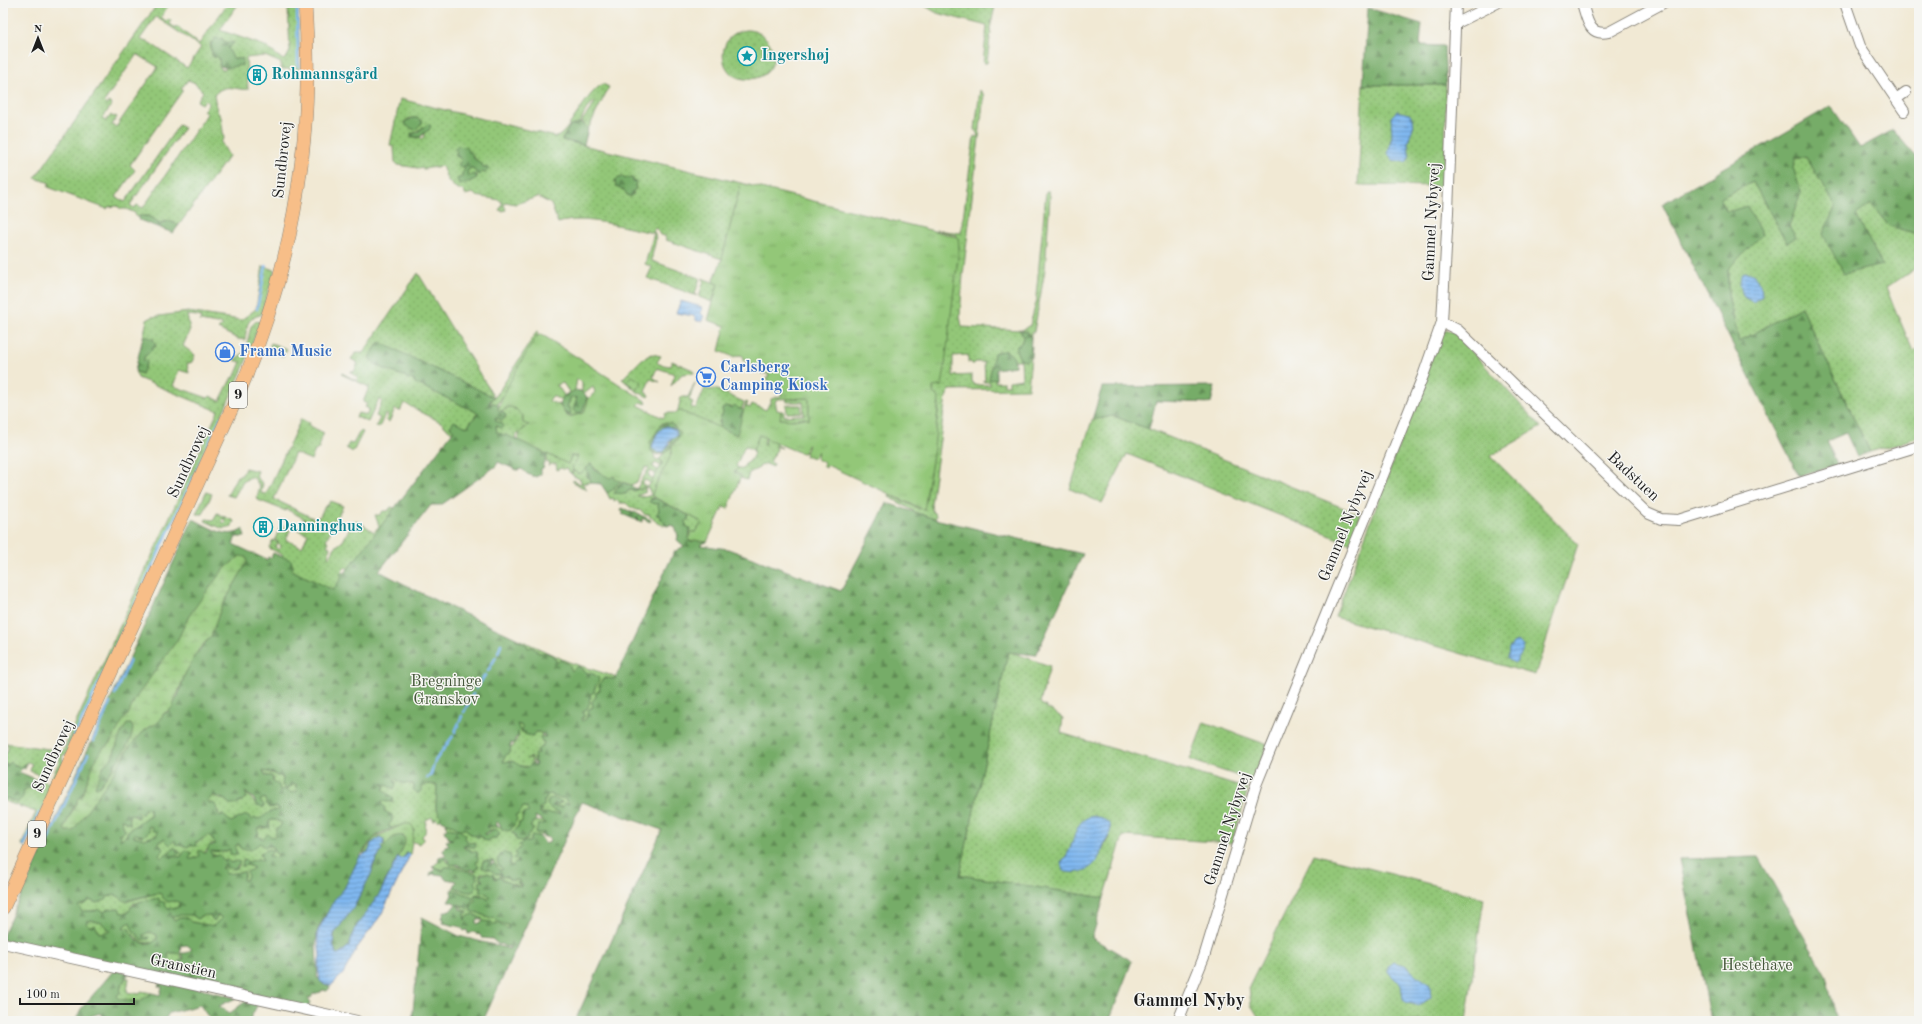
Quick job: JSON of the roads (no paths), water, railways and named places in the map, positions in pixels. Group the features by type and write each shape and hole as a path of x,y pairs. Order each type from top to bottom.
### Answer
{"main road":[{"name":"Sundbrovej","path":"3,908 238,395 267,320 294,218 303,162 307,57 304,3"}],"street":[{"name":"Gammel Nybyvej","path":"1178,1021 1204,957 1256,785 1423,376 1442,322 1456,3"},
{"path":"1455,24 1497,3"},
{"path":"1582,3 1589,24 1594,31 1600,34 1609,32 1663,3"},
{"path":"1845,3 1860,46 1904,110"},
{"path":"1896,99 1906,92"},
{"name":"Badstuen","path":"1442,322 1458,330 1647,513 1661,519 1679,520 1919,446"},
{"name":"Granstien","path":"3,943 357,1021"}],"water":[{"path":"1397,111 1409,114 1414,125 1408,140 1409,158 1406,162 1392,160 1388,154 1392,135 1391,117"},
{"path":"1745,272 1752,274 1760,284 1762,296 1753,302 1743,296 1740,285 1741,275"},
{"path":"681,301 702,307 701,313 704,317 702,321 697,321 694,316 676,313"},
{"path":"667,426 676,430 677,435 669,440 665,450 658,453 652,448 656,435"},
{"path":"1517,641 1523,646 1523,651 1514,663 1508,659 1509,648"},
{"path":"1093,816 1102,818 1110,824 1109,835 1099,857 1095,863 1083,871 1063,871 1061,863 1069,851 1077,829 1083,821"},
{"path":"380,837 384,840 384,844 380,847 382,849 372,867 372,872 354,907 334,934 333,944 336,954 340,954 349,946 354,930 380,893 398,857 401,859 406,855 406,853 410,855 381,915 357,948 343,974 332,985 325,985 320,981 318,967 320,956 317,933 334,900 344,889 359,858 369,851 371,844"},
{"path":"1393,962 1405,965 1416,975 1430,984 1431,998 1418,1005 1406,1003 1403,999 1401,985 1388,972 1388,966"}],"waterway":[{"path":"297,3 298,66"},
{"path":"257,309 266,266"},
{"path":"69,748 221,417"},
{"path":"498,653 501,644"},
{"path":"488,671 496,657"},
{"path":"115,694 130,660"},
{"path":"476,689 485,675"},
{"path":"464,712 473,694"},
{"path":"93,741 110,703"},
{"path":"455,732 462,716"},
{"path":"432,771 435,761 453,736"},
{"path":"48,840 88,754"},
{"path":"427,778 430,776 432,771"},
{"path":"24,845 39,813"}],"place":[{"name":"Ingershøj","path":"747,56"},
{"name":"Rohmannsgård","path":"257,75"},
{"name":"Frama Music","path":"225,352"},
{"name":"Carlsberg Camping Kiosk","path":"706,377"},
{"name":"Danninghus","path":"263,527"}],"district":[{"name":"Gammel Nyby","path":"1189,1001"}],"park label":[{"name":"Bregninge Granskov","path":"446,691"},
{"name":"Hestehave","path":"1757,966"}]}
